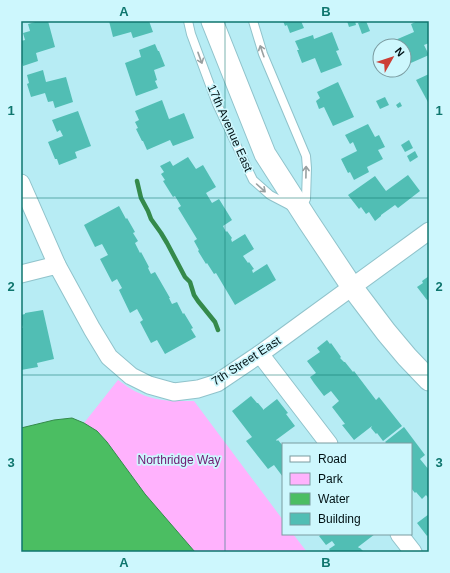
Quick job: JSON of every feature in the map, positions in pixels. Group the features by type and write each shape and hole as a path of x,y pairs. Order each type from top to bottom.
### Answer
{"street":[{"name":"17th Avenue East","path":"212,21 265,154 352,287 386,332 414,359 429,380"},
{"name":"7th Street East","path":"21,183 57,265 92,329 110,357 130,376 149,385 174,392 198,389 217,383 260,354 429,231"},
{"path":"21,274 57,265"},
{"path":"260,354 328,443"},
{"path":"400,535 413,552"}],"lane":[{"name":"17th Avenue East","path":"188,21 191,34 218,104 253,180 270,195 301,210"},
{"path":"253,21 263,54 306,156 306,199 301,210"}],"green space":[{"name":"Northridge Way","path":"118,380 133,390 152,398 194,401 282,519 282,535 294,535 307,552 195,552 145,494 107,442 97,431 84,423"}],"water":[{"path":"72,418 97,431 107,442 145,494 195,552 21,552 21,428 54,420"}],"building":[{"path":"39,21 48,21 55,47 36,53 38,61 23,66 21,59 21,41 25,40 23,33 30,31 28,24"},
{"path":"109,21 149,21 153,32 133,38 131,32 113,37"},
{"path":"283,21 301,21 304,28 290,33 287,25 285,26"},
{"path":"347,21 355,21 356,25 349,27"},
{"path":"366,21 370,31 362,34 358,23"},
{"path":"418,21 428,21 429,23 429,43 424,45 429,55 412,62 412,38 400,38 414,32 411,24"},
{"path":"332,32 339,50 336,51 342,65 321,73 315,58 302,63 295,41 313,35 314,39"},
{"path":"155,44 165,66 154,70 157,80 155,81 158,88 136,96 125,63 141,57 139,50"},
{"path":"43,70 46,82 66,77 73,102 55,108 53,101 48,102 45,93 31,97 27,84 29,83 27,75"},
{"path":"429,74 429,104 416,80"},
{"path":"338,82 354,117 333,126 324,107 319,109 316,101 320,98 317,92"},
{"path":"385,97 389,105 380,109 376,101"},
{"path":"162,100 169,119 184,113 194,138 173,146 170,140 147,150 136,129 138,128 135,122 139,120 135,111"},
{"path":"400,102 402,106 398,108 396,105"},
{"path":"78,111 91,146 75,152 77,158 59,165 48,142 63,136 60,130 57,132 52,120"},
{"path":"368,124 375,137 379,135 385,147 378,150 383,159 367,167 369,172 354,180 350,172 348,173 341,159 357,151 353,142 350,144 345,135"},
{"path":"409,140 413,148 405,152 401,145"},
{"path":"415,151 418,157 410,162 407,156"},
{"path":"188,157 196,169 203,165 216,187 206,193 212,203 219,199 232,220 223,226 232,238 232,242 245,234 254,249 243,256 254,269 252,270 253,273 267,264 276,280 235,305 216,273 214,274 198,251 199,250 194,241 197,239 178,208 181,206 175,196 173,197 163,181 165,180 161,174 164,172 160,166 170,161 173,166"},
{"path":"408,175 420,191 398,208 395,205 375,221 369,212 366,214 361,207 359,209 348,195 375,176 386,191"},
{"path":"119,206 135,232 133,233 138,241 135,243 149,267 148,268 151,274 155,272 172,304 177,302 193,328 191,329 196,337 165,354 157,340 151,343 140,322 143,320 137,309 130,313 119,290 122,288 117,279 112,282 100,259 108,255 102,244 95,247 84,225"},
{"path":"429,276 429,299 427,300 417,287"},
{"path":"43,310 54,359 37,363 38,367 21,370 21,328 23,328 21,315"},
{"path":"327,340 330,344 331,343 341,357 340,358 353,372 354,371 376,400 379,397 402,426 383,441 371,428 372,426 354,440 342,425 345,424 332,407 339,401 331,391 324,396 310,377 316,373 307,361 320,352 317,348"},
{"path":"251,396 263,410 277,399 288,413 286,414 295,426 276,440 278,440 282,445 282,476 274,465 268,469 246,441 252,437 232,411"},
{"path":"404,427 425,455 420,459 429,470 429,499 426,495 422,499 412,489 412,443 385,442"},
{"path":"429,514 429,537 417,523"},
{"path":"374,535 358,547 364,552 331,552 329,549 335,545 332,541 326,545 319,536"}],"waterway":[{"path":"137,181 141,198 151,219 167,243 185,277 190,282 194,295 215,322 218,330"}]}
